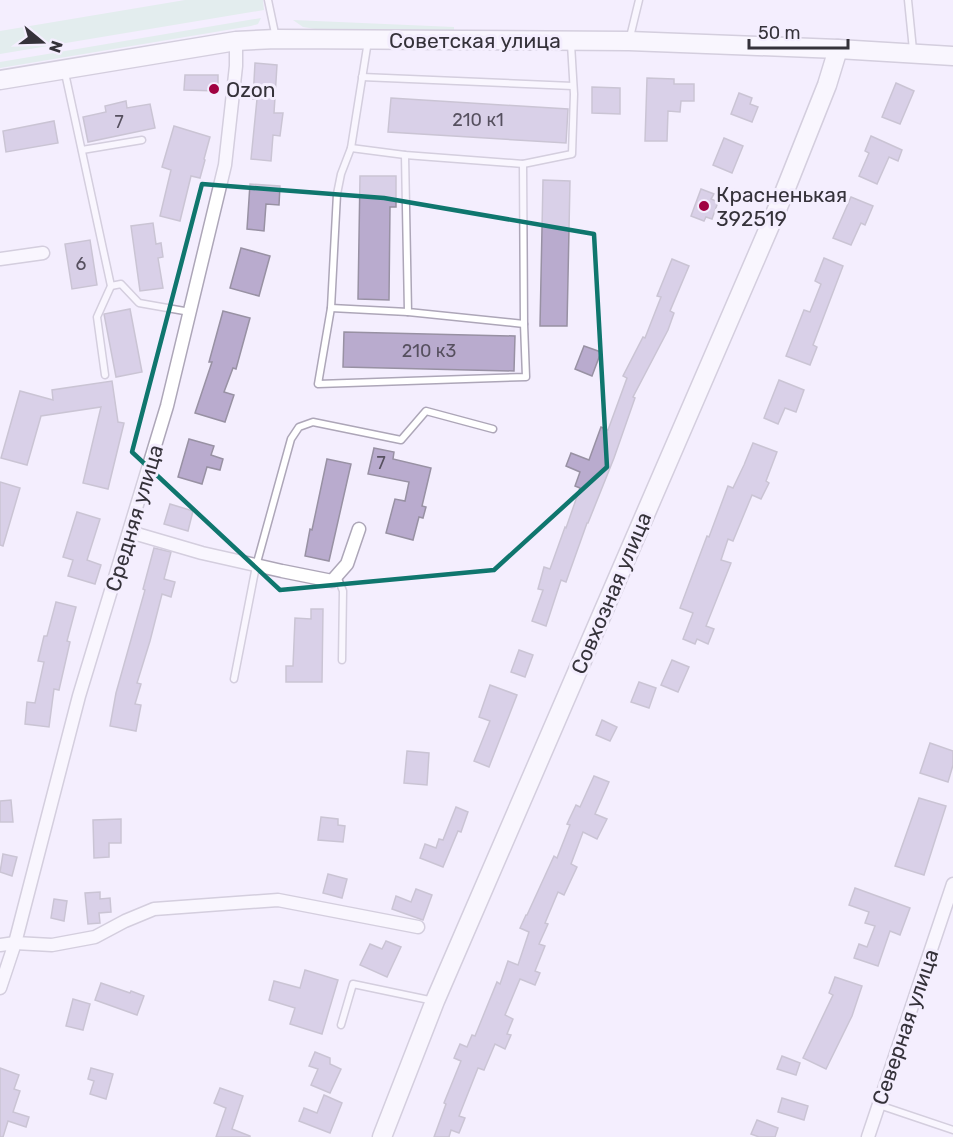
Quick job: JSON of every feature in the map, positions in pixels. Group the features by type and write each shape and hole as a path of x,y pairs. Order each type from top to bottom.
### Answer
{"street":[{"name":"Советская улица","path":"0,80 236,41 276,39 629,41 953,56"},
{"name":"Средняя улица","path":"0,988 15,943 79,696 167,406 225,165 235,77 236,41"},
{"name":"Совхозная улица","path":"382,1137 435,1001 784,193 827,85 838,49"},
{"path":"0,259 43,254"},
{"path":"130,532 256,566 332,580 347,564 359,529"},
{"name":"Северная улица","path":"868,1137 953,884"},
{"path":"0,945 15,943 52,945 95,937 154,909 278,900 418,927"}],"lane":[{"path":"268,0 276,39"},
{"path":"629,41 639,0"},
{"path":"908,0 913,54"},
{"path":"368,39 351,148 341,174 337,194 331,308 318,384 526,377 523,164"},
{"path":"351,148 405,155 523,164 572,154 571,41"},
{"path":"64,69 111,286 97,317 105,375"},
{"path":"362,77 573,86"},
{"path":"82,150 142,140"},
{"path":"405,155 408,312"},
{"path":"111,286 121,284 139,303 190,312"},
{"path":"331,308 408,312 524,324"},
{"path":"234,679 256,566 291,439 299,426 313,422 401,440 426,411 493,429"},
{"path":"337,576 343,591 342,660"},
{"path":"341,1025 353,984 435,1001"},
{"path":"879,1105 953,1130"}],"highlighted area":[{"path":"202,184 384,198 594,234 607,467 494,570 280,590 132,452"}],"green space":[{"path":"185,0 263,0 264,10 0,54 0,31"},
{"path":"261,18 258,24 251,26 0,68 0,62"},
{"path":"293,20 454,27 454,30 315,29 303,27"}],"building":[{"path":"255,63 277,65 274,113 283,113 280,136 273,135 271,161 251,159 257,99 253,99"},
{"path":"185,75 218,75 218,91 184,90"},
{"path":"647,78 674,79 674,84 694,84 694,101 681,101 680,112 668,111 667,141 645,141"},
{"path":"896,83 914,91 900,124 882,117"},
{"path":"592,87 620,88 620,114 592,113"},
{"path":"739,93 752,98 750,104 758,107 752,122 731,114"},
{"path":"391,98 568,109 566,143 388,132"},
{"path":"126,101 127,108 150,104 155,128 88,142 83,117 106,112 105,106"},
{"path":"54,121 58,143 6,152 3,131"},
{"path":"174,126 210,137 200,178 191,176 180,221 160,216 171,170 162,167"},
{"path":"871,136 902,150 898,161 889,157 877,184 859,176 869,153 865,151"},
{"path":"724,138 743,146 732,173 713,165"},
{"path":"360,176 396,176 396,207 390,207 389,300 358,299"},
{"path":"543,180 570,181 567,326 540,326"},
{"path":"250,184 280,186 279,205 266,204 264,231 247,229"},
{"path":"701,189 714,194 711,199 718,202 712,219 706,217 704,221 691,216"},
{"path":"851,197 873,206 865,225 861,223 851,245 833,238"},
{"path":"153,223 156,244 161,243 163,257 158,258 163,288 140,291 131,226"},
{"path":"90,240 97,285 72,289 65,244"},
{"path":"241,248 270,256 259,296 230,288"},
{"path":"824,258 843,266 813,345 817,347 810,365 786,356 804,310 810,312 821,284 815,281"},
{"path":"672,259 689,266 670,311 674,313 668,330 633,397 635,398 614,458 566,582 561,580 546,626 532,621 543,590 538,589 544,567 550,569 580,488 575,486 580,472 566,466 571,453 589,460 601,427 608,430 627,378 623,376 643,337 645,338 661,297 657,296"},
{"path":"130,309 142,372 116,377 104,314"},
{"path":"223,311 250,318 236,369 233,368 224,392 234,395 225,422 195,413 212,362 209,362"},
{"path":"344,332 515,336 514,371 343,367"},
{"path":"584,346 601,352 592,376 575,369"},
{"path":"779,380 804,390 796,412 785,408 778,424 764,418"},
{"path":"112,381 118,422 124,423 108,489 83,483 101,407 41,416 27,465 1,458 20,391 53,400 52,390"},
{"path":"189,439 214,446 211,455 223,459 220,470 207,467 202,484 178,477"},
{"path":"753,443 777,452 766,481 769,483 761,499 752,495 733,541 728,539 721,560 731,563 706,626 714,629 708,644 697,639 695,644 683,639 693,613 680,608 728,486 733,488"},
{"path":"374,448 394,452 393,459 431,468 422,506 426,507 423,518 419,517 413,540 386,533 395,499 405,501 409,482 368,474"},
{"path":"327,459 351,464 329,561 305,556"},
{"path":"0,482 20,488 3,546 0,545"},
{"path":"170,504 193,511 188,531 164,524"},
{"path":"77,512 100,519 87,560 101,565 95,584 68,576 73,560 63,557"},
{"path":"154,548 171,552 164,579 175,582 171,597 162,594 137,683 141,684 135,704 141,705 136,731 110,726 116,693 145,590 143,589"},
{"path":"56,602 76,607 67,641 70,642 59,690 54,689 49,727 25,724 27,702 35,703 44,662 38,661"},
{"path":"311,609 323,609 322,682 286,682 286,666 293,666 295,618 311,619"},
{"path":"519,650 533,655 525,677 511,672"},
{"path":"672,660 689,667 678,692 661,685"},
{"path":"639,682 656,688 649,708 631,702"},
{"path":"490,685 517,695 489,767 474,761 490,721 479,717"},
{"path":"602,720 617,727 610,741 596,735"},
{"path":"930,743 953,751 953,765 948,782 920,773"},
{"path":"407,751 429,753 427,785 404,783"},
{"path":"594,776 609,782 595,814 607,819 597,839 583,832 571,864 577,867 564,895 558,892 545,923 548,924 539,944 545,946 535,971 540,973 535,985 520,979 505,1015 513,1019 507,1034 511,1035 505,1049 495,1044 484,1070 478,1068 459,1116 465,1118 459,1133 451,1130 449,1137 434,1137 446,1104 444,1103 461,1061 454,1058 460,1044 467,1047 472,1035 475,1036 497,982 500,984 508,961 518,965 529,932 520,928 554,856 557,858 570,825 567,824 576,805 580,807"},
{"path":"919,798 946,806 924,875 895,866"},
{"path":"11,800 13,822 0,822 0,801"},
{"path":"456,807 468,812 461,832 458,831 443,867 420,858 425,844 436,848 439,839 443,840"},
{"path":"321,817 338,819 338,825 345,826 343,842 318,840"},
{"path":"121,819 121,843 109,843 109,857 94,858 93,820"},
{"path":"3,854 17,857 12,876 0,872"},
{"path":"328,874 347,879 342,898 323,893"},
{"path":"855,888 910,908 900,935 890,931 878,966 854,958 859,944 867,947 875,926 865,923 869,912 849,905"},
{"path":"416,889 432,895 423,920 392,909 396,896 411,902"},
{"path":"100,892 100,899 110,898 111,912 99,913 100,923 88,924 85,893"},
{"path":"54,899 67,901 64,921 51,918"},
{"path":"386,941 401,947 387,977 360,965 370,944 382,949"},
{"path":"305,970 338,980 322,1034 290,1024 295,1008 269,1000 274,981 300,988"},
{"path":"835,977 862,986 852,1016 826,1069 803,1058 833,995 829,993"},
{"path":"101,983 144,996 137,1015 95,1000"},
{"path":"73,999 90,1004 83,1030 66,1026"},
{"path":"315,1052 330,1058 330,1064 341,1069 330,1093 311,1085 318,1069 309,1066"},
{"path":"782,1056 800,1063 796,1075 777,1069"},
{"path":"0,1068 19,1075 14,1089 20,1091 13,1112 29,1117 26,1127 8,1121 3,1137 0,1137"},
{"path":"91,1068 113,1074 106,1099 90,1094 94,1081 88,1079"},
{"path":"220,1088 243,1096 232,1129 250,1137 216,1137 226,1108 214,1103"},
{"path":"324,1095 342,1103 330,1133 299,1121 304,1108 317,1113"},
{"path":"782,1098 808,1106 804,1120 778,1112"},
{"path":"757,1120 778,1128 775,1137 759,1137 751,1134"}],"place":[{"name":"Ozon","path":"214,89"},
{"name":"Красненькая 392519","path":"704,206"}]}
